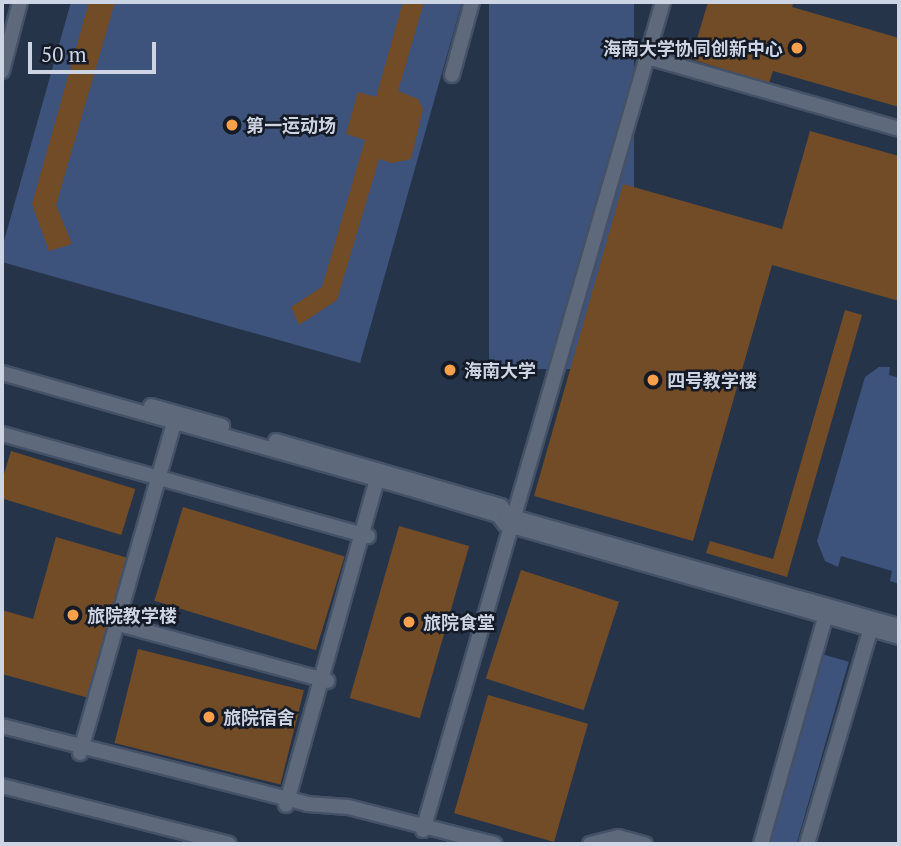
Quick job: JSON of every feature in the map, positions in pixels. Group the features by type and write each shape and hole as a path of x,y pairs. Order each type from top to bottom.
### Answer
{"street":[{"path":"2,45 13,2"},
{"path":"2,71 20,2"},
{"path":"452,75 472,2"},
{"path":"509,520 653,2"},
{"path":"420,827 663,2"},
{"path":"647,57 899,129"},
{"path":"2,364 178,419"},
{"path":"2,373 501,506 509,520 827,612 872,624 899,626"},
{"path":"84,750 178,419"},
{"path":"2,434 363,539"},
{"path":"2,442 160,482"},
{"path":"290,803 382,475"},
{"path":"761,844 827,612"},
{"path":"122,622 325,677"},
{"path":"872,624 899,637"},
{"path":"807,844 872,624"},
{"path":"2,726 290,803 348,807 474,844"},
{"path":"2,732 84,750"},
{"path":"2,786 229,844"},
{"path":"420,827 494,844"},
{"path":"590,844 618,837 645,844"},
{"path":"617,844 623,844"}],"shaded area":[{"name":"第一运动场","path":"71,2 462,2 360,363 2,262 2,248"},
{"path":"489,2 634,2 634,369 489,369"},
{"path":"879,367 890,367 889,375 899,378 899,584 890,581 892,571 841,556 838,567 825,561 817,541 865,377"},
{"path":"818,653 849,662 797,844 763,843"}],"building":[{"path":"89,2 115,2 56,205 72,244 49,251 32,204"},
{"path":"403,2 424,2 398,91 418,99 423,109 411,159 392,163 379,159 337,300 299,325 291,307 322,287 365,140 346,134 358,92 376,97"},
{"name":"海南大学协同创新中心","path":"708,2 794,2 792,7 899,38 899,107 773,71 769,83 691,59"},
{"name":"四号教学楼","path":"810,131 899,156 899,301 772,265 693,541 534,496 623,184 782,229"},
{"path":"845,310 862,315 787,577 706,553 710,541 773,559"},
{"path":"11,451 135,489 121,535 2,498 2,480"},
{"path":"183,507 345,556 316,650 154,601"},
{"name":"旅院食堂","path":"399,526 469,546 420,718 350,698"},
{"name":"旅院教学楼","path":"56,537 128,558 89,698 2,674 2,610 33,619"},
{"path":"521,570 619,602 584,710 486,678"},
{"name":"旅院宿舍","path":"138,649 304,690 280,784 115,743"},
{"path":"488,695 588,724 554,842 454,813"}],"place":[{"name":"海南大学协同创新中心","path":"797,48"},
{"name":"第一运动场","path":"232,125"},
{"name":"海南大学","path":"450,370"},
{"name":"四号教学楼","path":"653,380"},
{"name":"旅院教学楼","path":"73,615"},
{"name":"旅院食堂","path":"409,622"},
{"name":"旅院宿舍","path":"209,717"}]}
